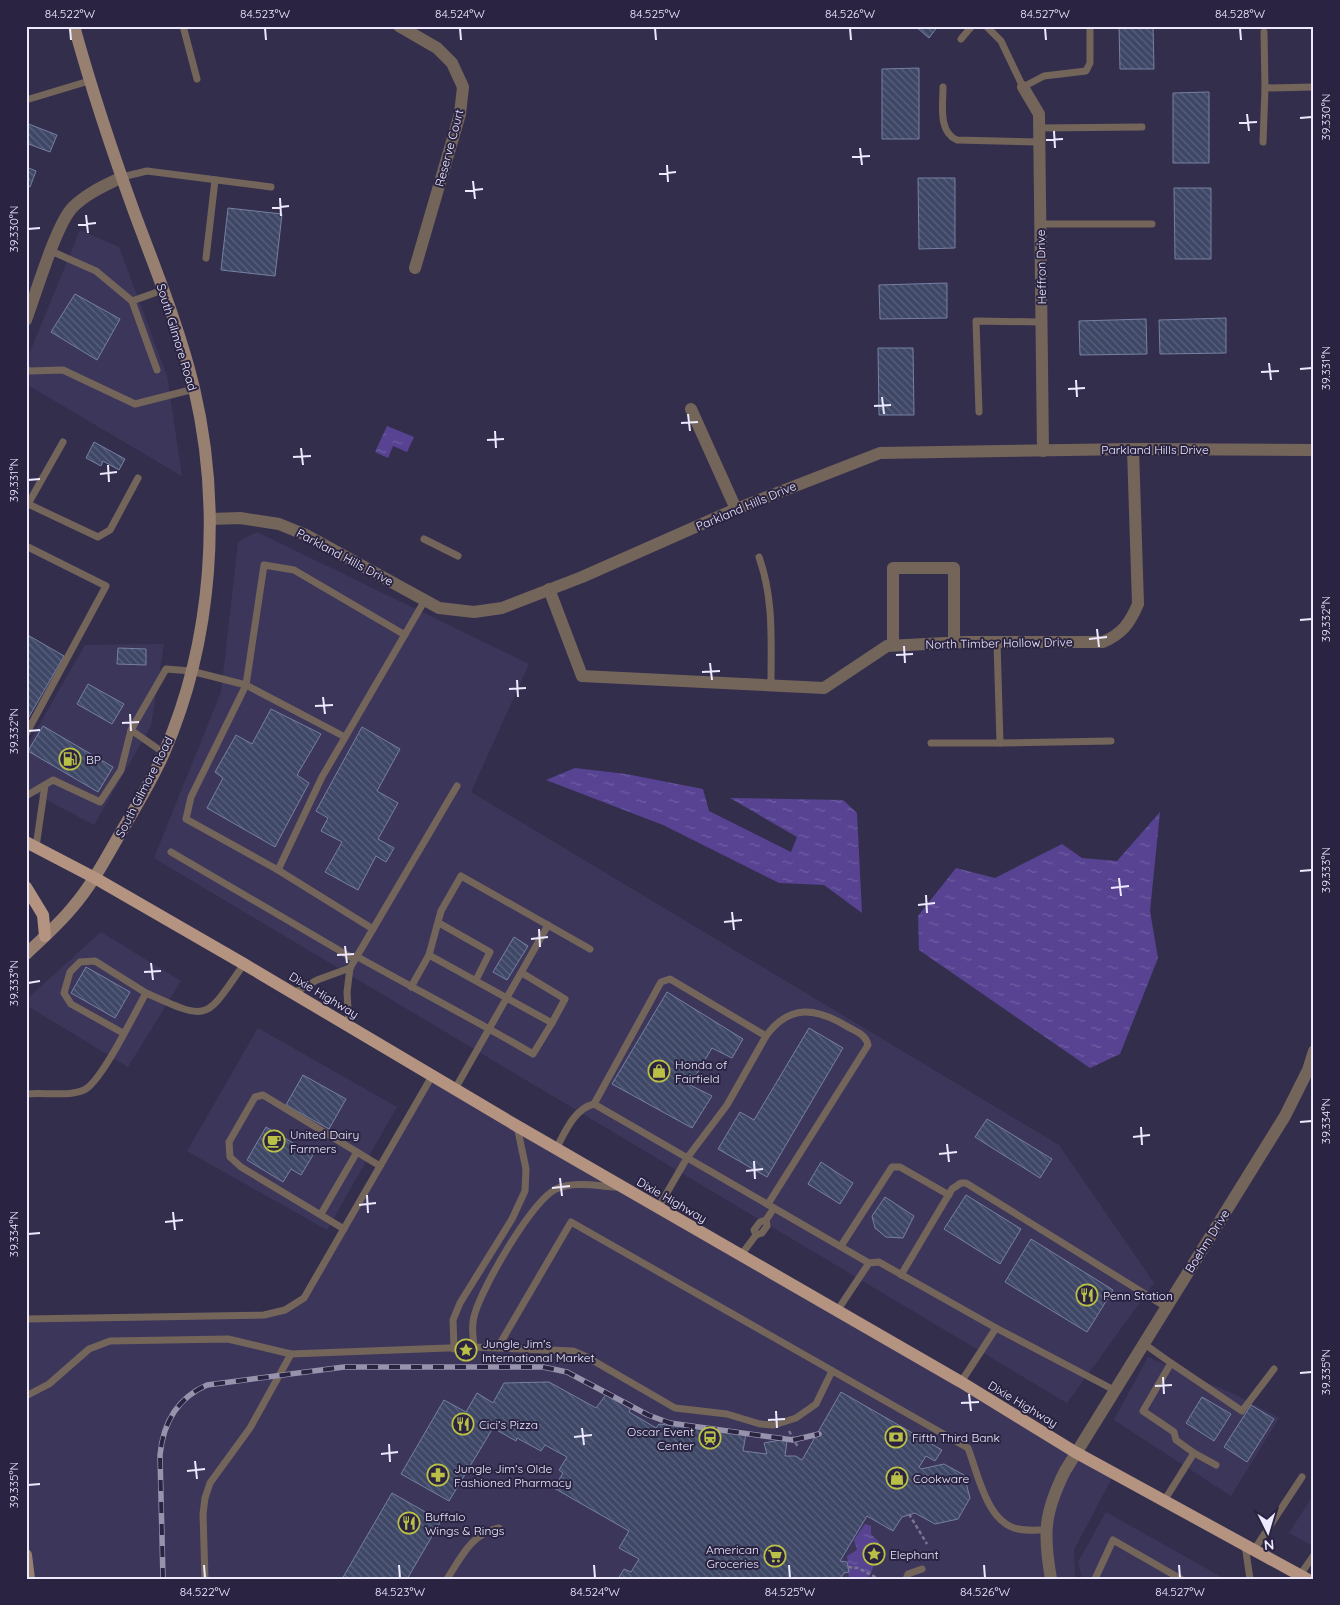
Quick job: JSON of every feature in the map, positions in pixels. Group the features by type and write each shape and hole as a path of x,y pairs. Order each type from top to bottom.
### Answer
{"main road":[{"name":"South Gilmore Road","path":"26,954 74,906 95,878 164,753 191,671 205,599 210,519 206,458 194,389 163,290 89,81 74,26"},
{"name":"Dixie Highway","path":"31,844 95,878 294,993 621,1187 961,1382 1075,1452 1304,1577"},
{"path":"26,888 43,915 45,936"},
{"path":"26,1556 29,1579"}],"street":[{"name":"Reserve Court","path":"399,26 438,48 452,63 463,87 460,114 415,268"},
{"name":"Heffron Drive","path":"1023,87 1039,114 1043,451"},
{"path":"26,320 51,251 71,209 92,191 122,177"},
{"path":"691,410 736,509"},
{"name":"Parkland Hills Drive","path":"210,519 240,518 279,524 306,534 439,608 474,612 502,608 582,577 736,509 880,453 1133,449 1314,450"},
{"name":"North Timber Hollow Drive","path":"549,589 582,676 824,688 887,646 893,645 997,642 1103,642 1118,636 1131,621 1138,604 1133,449"},
{"path":"893,645 893,568 954,568 954,643"},
{"name":"Boehm Drive","path":"1051,1579 1046,1545 1046,1517 1055,1491 1075,1452 1285,1116 1308,1070 1314,1051"}],"lane":[{"path":"183,26 197,79"},
{"path":"961,39 972,26"},
{"path":"986,26 1001,41 1023,87 1044,76 1086,71 1090,63 1090,26"},
{"path":"1263,142 1265,88 1264,32"},
{"path":"26,100 89,81"},
{"path":"943,87 944,125 950,137 957,140 1039,142"},
{"path":"1265,88 1314,88"},
{"path":"1039,128 1142,127"},
{"path":"122,177 147,171 271,187"},
{"path":"206,258 215,180"},
{"path":"1040,224 1152,224"},
{"path":"51,251 96,271 132,301 157,370"},
{"path":"132,301 163,290"},
{"path":"979,412 976,321 1042,322"},
{"path":"26,369 63,370 135,404 194,389"},
{"path":"63,442 27,504 98,537 110,530 138,478"},
{"path":"424,539 458,556"},
{"path":"26,546 106,586 26,734"},
{"path":"759,557 767,579 770,601 772,685"},
{"path":"373,929 278,870 186,819 191,797 246,685 264,565 294,570 405,635"},
{"path":"278,870 322,777 425,600"},
{"path":"997,642 1000,743"},
{"path":"26,796 53,780 100,802 120,770 131,730 166,669 191,671 246,685 345,737"},
{"path":"131,730 164,753"},
{"path":"931,743 1111,741"},
{"path":"31,844 46,785"},
{"path":"349,1026 348,992 350,968 457,786"},
{"path":"171,852 355,958 490,1029 533,1054 565,999 522,973"},
{"path":"411,987 429,955 441,911 461,876 590,949"},
{"path":"438,922 490,952 476,980"},
{"path":"455,1089 548,926"},
{"path":"429,955 508,996 552,1023"},
{"path":"123,1034 71,1004 64,994 70,972 80,962 95,961 146,993 185,1011 199,1013 214,1007 244,964"},
{"path":"294,993 317,980 350,968"},
{"path":"556,1148 576,1115 587,1106 594,1104 661,982 670,979 766,1036"},
{"path":"26,1094 71,1093 85,1090 99,1076 146,993"},
{"path":"658,1208 687,1158 727,1105 773,1026 786,1017 803,1011 829,1015 861,1034 867,1040 868,1045 771,1206 766,1220 767,1226 762,1233 756,1235 741,1255"},
{"path":"26,1319 264,1315 285,1310 304,1298 432,1076"},
{"path":"344,1229 230,1157 229,1142 255,1097 263,1094 380,1166"},
{"path":"594,1104 869,1262 879,1262 996,1328 1114,1390"},
{"path":"454,1348 453,1320 460,1303 512,1219 525,1191 526,1168 517,1126"},
{"path":"320,1214 357,1152"},
{"path":"841,1246 892,1167 900,1167 949,1195"},
{"path":"901,1275 952,1189 961,1183 966,1183 1166,1307"},
{"path":"474,1347 472,1327 475,1313 486,1287 528,1217 543,1199 556,1190 574,1185 621,1187"},
{"path":"498,1348 571,1222 968,1448 990,1508 1000,1521 1017,1529 1046,1530"},
{"path":"837,1311 869,1262"},
{"path":"961,1382 996,1328"},
{"path":"26,1396 49,1384 89,1349 110,1341 228,1340 291,1354 474,1347 572,1351 587,1357 675,1408 727,1414 760,1424 774,1424 796,1418 806,1412 816,1404 832,1371"},
{"path":"1143,1343 1242,1411 1274,1369"},
{"path":"205,1579 203,1514 205,1498 210,1483 250,1428 291,1354"},
{"path":"1171,1363 1143,1411 1174,1432 1176,1440 1216,1465"},
{"path":"1164,1501 1194,1453"},
{"path":"1250,1579 1250,1548 1302,1478"},
{"path":"447,1579 469,1545 479,1535 500,1528"},
{"path":"1095,1579 1113,1540 1181,1579"},
{"path":"1304,1577 1314,1555"},
{"path":"906,1579 908,1574 922,1569"}],"path":[{"path":"788,1430 798,1447"},
{"path":"909,1514 927,1544"},
{"path":"848,1567 858,1568 878,1578"}],"shaded area":[{"path":"80,230 119,247 167,376 182,476 26,384 26,362"},
{"path":"257,532 529,664 471,792 1059,1145 1154,1283 1067,1403 154,858 221,692 238,542"},
{"path":"164,644 151,726 94,825 26,789 26,748 85,645"},
{"path":"101,932 181,981 128,1067 26,1005 26,1000"},
{"path":"258,1028 397,1107 327,1230 187,1151"},
{"name":"Jungle Jim’s International Market","path":"432,1076 1114,1474 1074,1550 1075,1579 29,1579 26,1555 26,1319 264,1315 285,1310 304,1298"},
{"path":"1148,1357 1236,1395 1279,1418 1231,1496 1114,1420"},
{"path":"1314,1494 1314,1547 1289,1533"},
{"path":"1106,1512 1225,1579 1082,1579 1078,1562"}],"water":[{"path":"387,426 414,437 407,452 393,446 388,458 375,452"},
{"path":"575,768 626,774 703,789 709,811 791,852 797,837 730,798 843,800 857,813 862,913 824,885 779,883 663,825 546,780"},
{"path":"1160,812 1150,911 1158,958 1120,1054 1090,1068 919,950 918,916 956,868 995,878 1062,844 1082,858 1117,861"},
{"path":"865,1524 871,1526 871,1534 879,1542 880,1556 868,1579 849,1579 847,1556 857,1550 854,1540"}],"building":[{"path":"915,26 938,26 929,38"},
{"path":"1119,26 1153,26 1154,69 1120,69"},
{"path":"919,68 919,139 882,139 882,69"},
{"path":"1209,92 1209,163 1173,163 1173,93"},
{"path":"26,123 57,135 50,152 26,143"},
{"path":"26,167 36,171 30,187 26,185"},
{"path":"918,178 955,178 955,248 919,249"},
{"path":"1174,188 1211,188 1211,259 1175,259"},
{"path":"228,208 282,214 275,276 221,270"},
{"path":"947,283 947,318 880,319 879,285"},
{"path":"75,294 120,319 97,360 51,332"},
{"path":"1226,318 1226,353 1160,354 1159,320"},
{"path":"1146,319 1147,354 1080,355 1079,321"},
{"path":"878,348 913,348 914,415 879,415"},
{"path":"94,442 125,459 119,470 103,461 101,466 86,458"},
{"path":"26,634 64,656 26,722"},
{"path":"118,648 146,649 146,665 117,664"},
{"path":"88,684 124,704 112,724 77,704"},
{"path":"271,709 321,734 297,775 309,783 275,847 207,808 223,778 215,772 236,735 252,744"},
{"name":"BP","path":"43,726 113,767 98,792 28,751"},
{"path":"362,727 400,749 377,791 398,803 378,839 394,848 386,862 376,856 358,890 325,872 342,842 321,831 328,818 316,811"},
{"path":"514,937 528,946 507,980 493,972"},
{"path":"86,967 130,992 115,1018 71,993"},
{"name":"Honda of Fairfield","path":"667,992 743,1039 732,1058 712,1048 690,1085 712,1096 692,1128 612,1084"},
{"path":"809,1028 843,1048 767,1177 718,1149 740,1112 754,1120"},
{"name":"United Dairy Farmers","path":"303,1075 346,1099 329,1129 286,1105"},
{"path":"987,1119 1052,1159 1040,1178 975,1137"},
{"name":"United Dairy Farmers","path":"266,1127 313,1155 301,1175 291,1169 283,1182 247,1160"},
{"path":"821,1162 853,1183 840,1204 808,1184"},
{"path":"966,1195 1021,1229 1000,1264 944,1229"},
{"path":"885,1197 914,1216 903,1238 886,1237 875,1228 872,1216"},
{"path":"1031,1239 1113,1290 1087,1332 1005,1282"},
{"name":"Jungle Jim’s International Market","path":"549,1382 596,1408 608,1392 632,1406 629,1412 656,1428 659,1424 674,1426 674,1424 746,1433 743,1451 767,1454 764,1443 780,1440 787,1441 785,1456 796,1456 802,1460 841,1392 942,1450 935,1461 926,1456 919,1467 921,1469 944,1464 964,1475 970,1498 958,1519 935,1524 915,1513 902,1517 893,1531 867,1516 840,1561 847,1562 849,1572 844,1573 840,1579 618,1579 624,1569 631,1572 639,1559 619,1548 629,1531 554,1488 563,1473 559,1470 567,1457 545,1445 541,1451 517,1438 516,1441 493,1428 449,1501 401,1474 444,1400 466,1412 477,1393 493,1403 504,1383"},
{"path":"1202,1397 1231,1414 1214,1441 1186,1423"},
{"path":"1251,1405 1274,1419 1247,1462 1224,1447"},
{"path":"392,1493 441,1521 407,1579 342,1579"}],"railway":[{"path":"163,1579 160,1455 164,1433 173,1413 187,1397 207,1385 344,1367 543,1367 567,1372 648,1415 670,1423 793,1440 819,1434"}],"place":[{"name":"BP","path":"70,759"},
{"name":"Honda of Fairfield","path":"659,1071"},
{"name":"United Dairy Farmers","path":"274,1141"},
{"name":"Penn Station","path":"1087,1295"},
{"name":"Jungle Jim’s International Market","path":"466,1350"},
{"name":"Cici’s Pizza","path":"463,1424"},
{"name":"Fifth Third Bank","path":"896,1437"},
{"name":"Oscar Event Center","path":"710,1438"},
{"name":"Jungle Jim’s Olde Fashioned Pharmacy","path":"438,1475"},
{"name":"Cookware","path":"897,1478"},
{"name":"Buffalo Wings & Rings","path":"409,1523"},
{"name":"Elephant","path":"874,1554"},
{"name":"American Groceries","path":"775,1556"}]}
